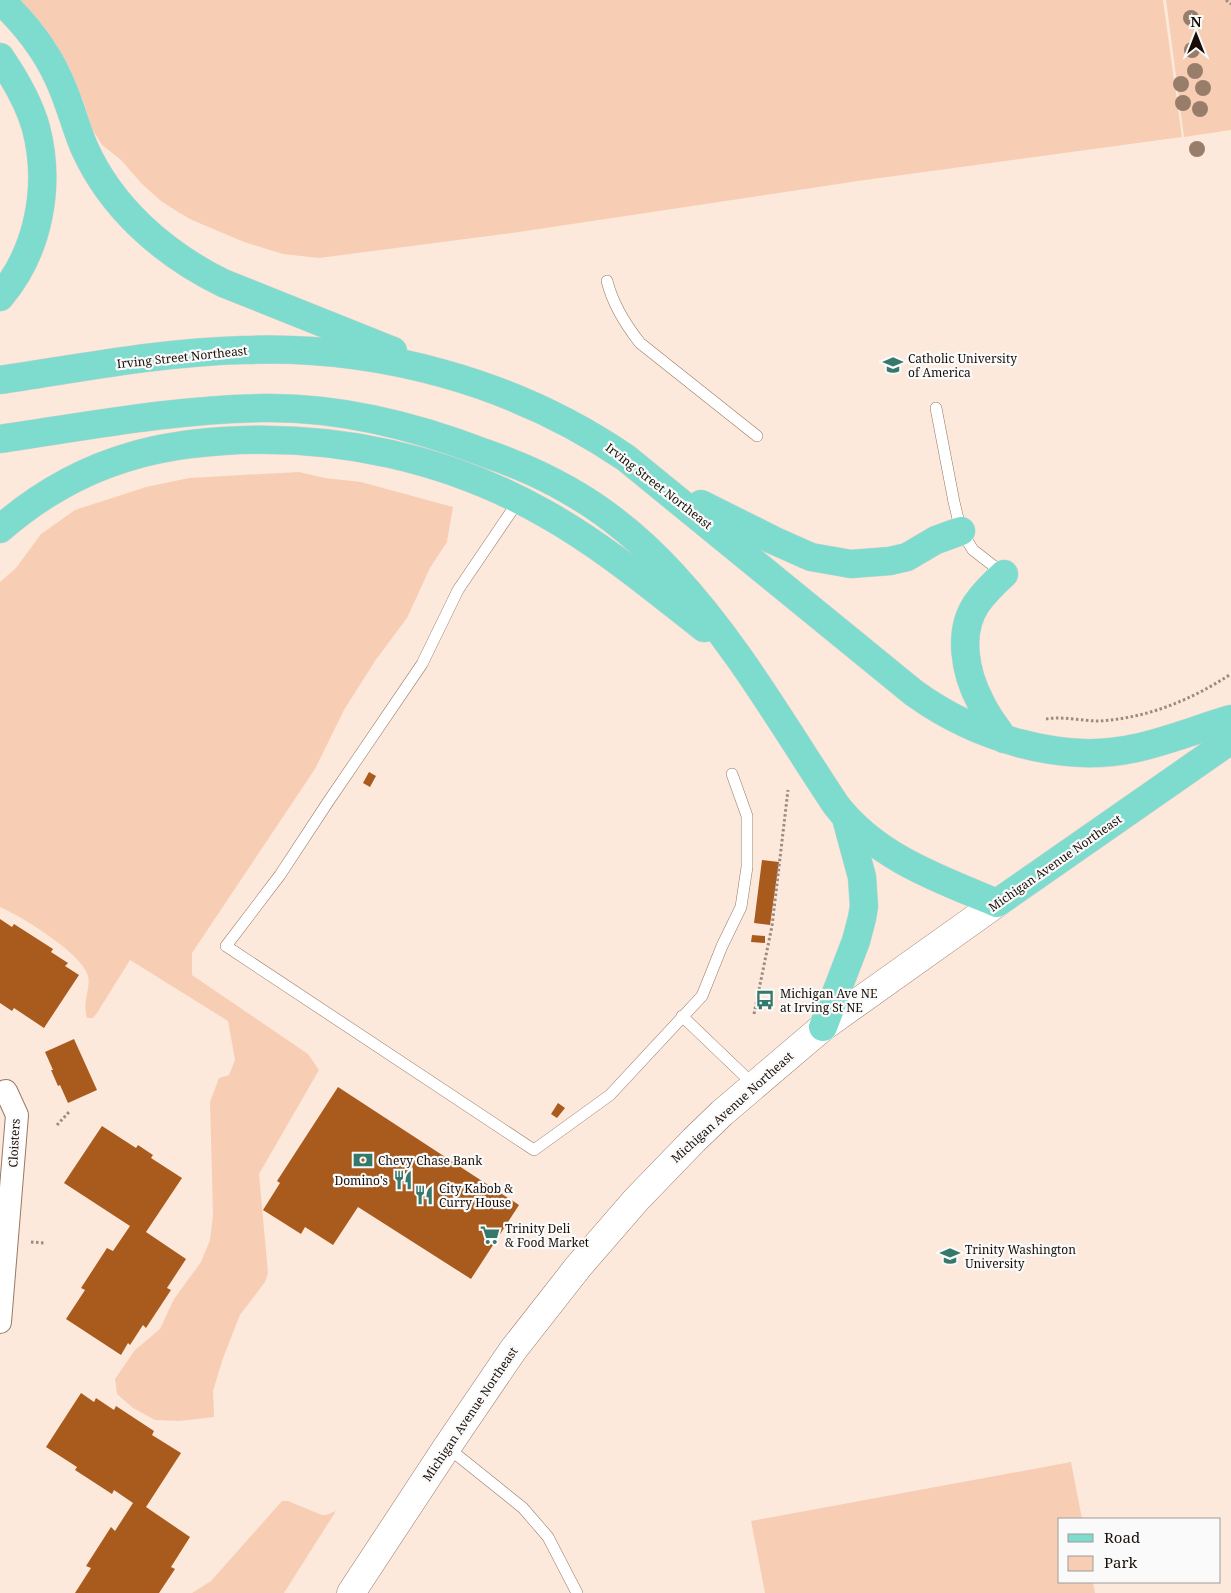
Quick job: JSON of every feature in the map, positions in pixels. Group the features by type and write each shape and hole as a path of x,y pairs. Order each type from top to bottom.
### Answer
{"main road":[{"path":"0,0 34,38 52,66 63,89 85,148 97,171 125,209 157,241 192,266 223,283 474,383"},
{"path":"0,57 24,96 36,127 43,180 40,212 32,240 20,268 0,297"},
{"name":"Irving Street Northeast","path":"0,380 178,355 279,349 370,358 474,383 538,407 597,438 655,481 914,693 932,706 968,726 1004,739 1066,752 1110,752 1136,748 1231,719"},
{"path":"0,439 171,414 234,409 302,409 366,417 434,434 490,454 541,476 569,490 621,526 672,574 701,606 739,656 801,753 846,818 867,837 892,855 997,904"},
{"path":"0,529 42,497 87,473 107,464 159,449 232,441 269,440 331,443 392,453 423,461 471,478 546,513 593,542 739,656"},
{"path":"655,481 811,557 851,564 870,564 898,559 914,554 942,537 961,531"},
{"path":"1004,574 977,603 966,628 965,639 967,664 973,686 982,706 1004,739"},
{"name":"Michigan Avenue Northeast","path":"350,1593 513,1350 578,1266 694,1140 754,1084 823,1027 1231,740"},
{"path":"823,1027 856,941 863,912 862,878 846,818"}],"street":[{"name":"Cloisters","path":"0,1093 6,1091 17,1115 0,1322"}],"lane":[{"path":"606,281 614,305 640,343 757,436"},
{"path":"936,408 961,531 973,550 1004,574"},
{"path":"519,499 458,590 422,664 280,875 226,946 534,1150 610,1095 702,996 740,907 747,866 747,816 732,774"},
{"path":"682,1016 754,1084"},
{"path":"447,1447 523,1508 548,1537 577,1593"}],"path":[{"path":"1226,0 1231,4"},
{"path":"1050,718 1099,721 1146,714 1185,700 1231,674"},
{"path":"754,1014 772,926 788,790"},
{"path":"57,1125 69,1112"}],"green space":[{"path":"20,0 1163,0 1182,137 858,181 519,232 319,258 283,254 244,242 192,220 161,201 142,184 121,160 102,145 91,127 84,103 70,69 47,31"},
{"path":"1166,0 1231,0 1231,130 1184,137"},
{"path":"299,472 325,478 361,482 453,507 447,542 430,568 407,618 375,661 344,710 315,769 192,953 192,975 308,1054 319,1070 259,1174 268,1273 265,1282 240,1315 223,1358 213,1391 214,1417 179,1421 155,1420 133,1408 117,1394 115,1379 135,1350 160,1329 174,1299 201,1262 210,1240 213,1215 210,1102 219,1078 229,1075 235,1060 228,1021 130,960 97,1013 93,1018 87,1018 85,1006 89,980 84,967 75,957 50,937 22,918 0,907 0,582 16,568 41,534 75,510 146,487 189,478"},
{"path":"1071,1462 1082,1518 1058,1518 1058,1583 1093,1583 1095,1593 765,1593 751,1521"},
{"path":"282,1501 288,1501 322,1515 336,1511 284,1593 192,1593 211,1581"}],"building":[{"path":"369,772 376,776 370,787 363,783"},
{"path":"762,860 779,862 770,925 754,923"},
{"path":"0,919 12,927 14,924 53,949 51,952 68,963 65,966 79,975 44,1028 14,1008 12,1011 0,1003"},
{"path":"752,935 765,936 765,943 751,942"},
{"path":"74,1039 97,1090 68,1103 60,1085 58,1086 45,1052"},
{"path":"338,1087 519,1205 471,1279 358,1207 333,1245 305,1227 301,1234 263,1210 280,1183 277,1181"},
{"path":"558,1103 565,1108 557,1118 551,1114"},
{"path":"102,1126 136,1148 138,1145 153,1155 151,1158 182,1178 146,1232 186,1259 167,1288 171,1290 146,1328 143,1325 121,1355 66,1319 85,1290 81,1288 107,1248 113,1251 130,1226 64,1183"},
{"path":"81,1393 94,1402 96,1398 114,1410 116,1406 154,1431 152,1435 181,1453 146,1507 190,1537 171,1567 175,1569 159,1593 75,1593 91,1568 86,1566 111,1527 115,1531 133,1503 114,1490 112,1494 75,1470 77,1467 46,1447"}],"place":[{"name":"Catholic University of America","path":"893,365"},
{"name":"Michigan Ave NE at Irving St NE","path":"765,1000"},
{"name":"Chevy Chase Bank","path":"363,1160"},
{"name":"Domino's","path":"403,1180"},
{"name":"City Kabob & Curry House","path":"424,1195"},
{"name":"Trinity Deli & Food Market","path":"490,1235"},
{"name":"Trinity Washington University","path":"950,1256"}]}
